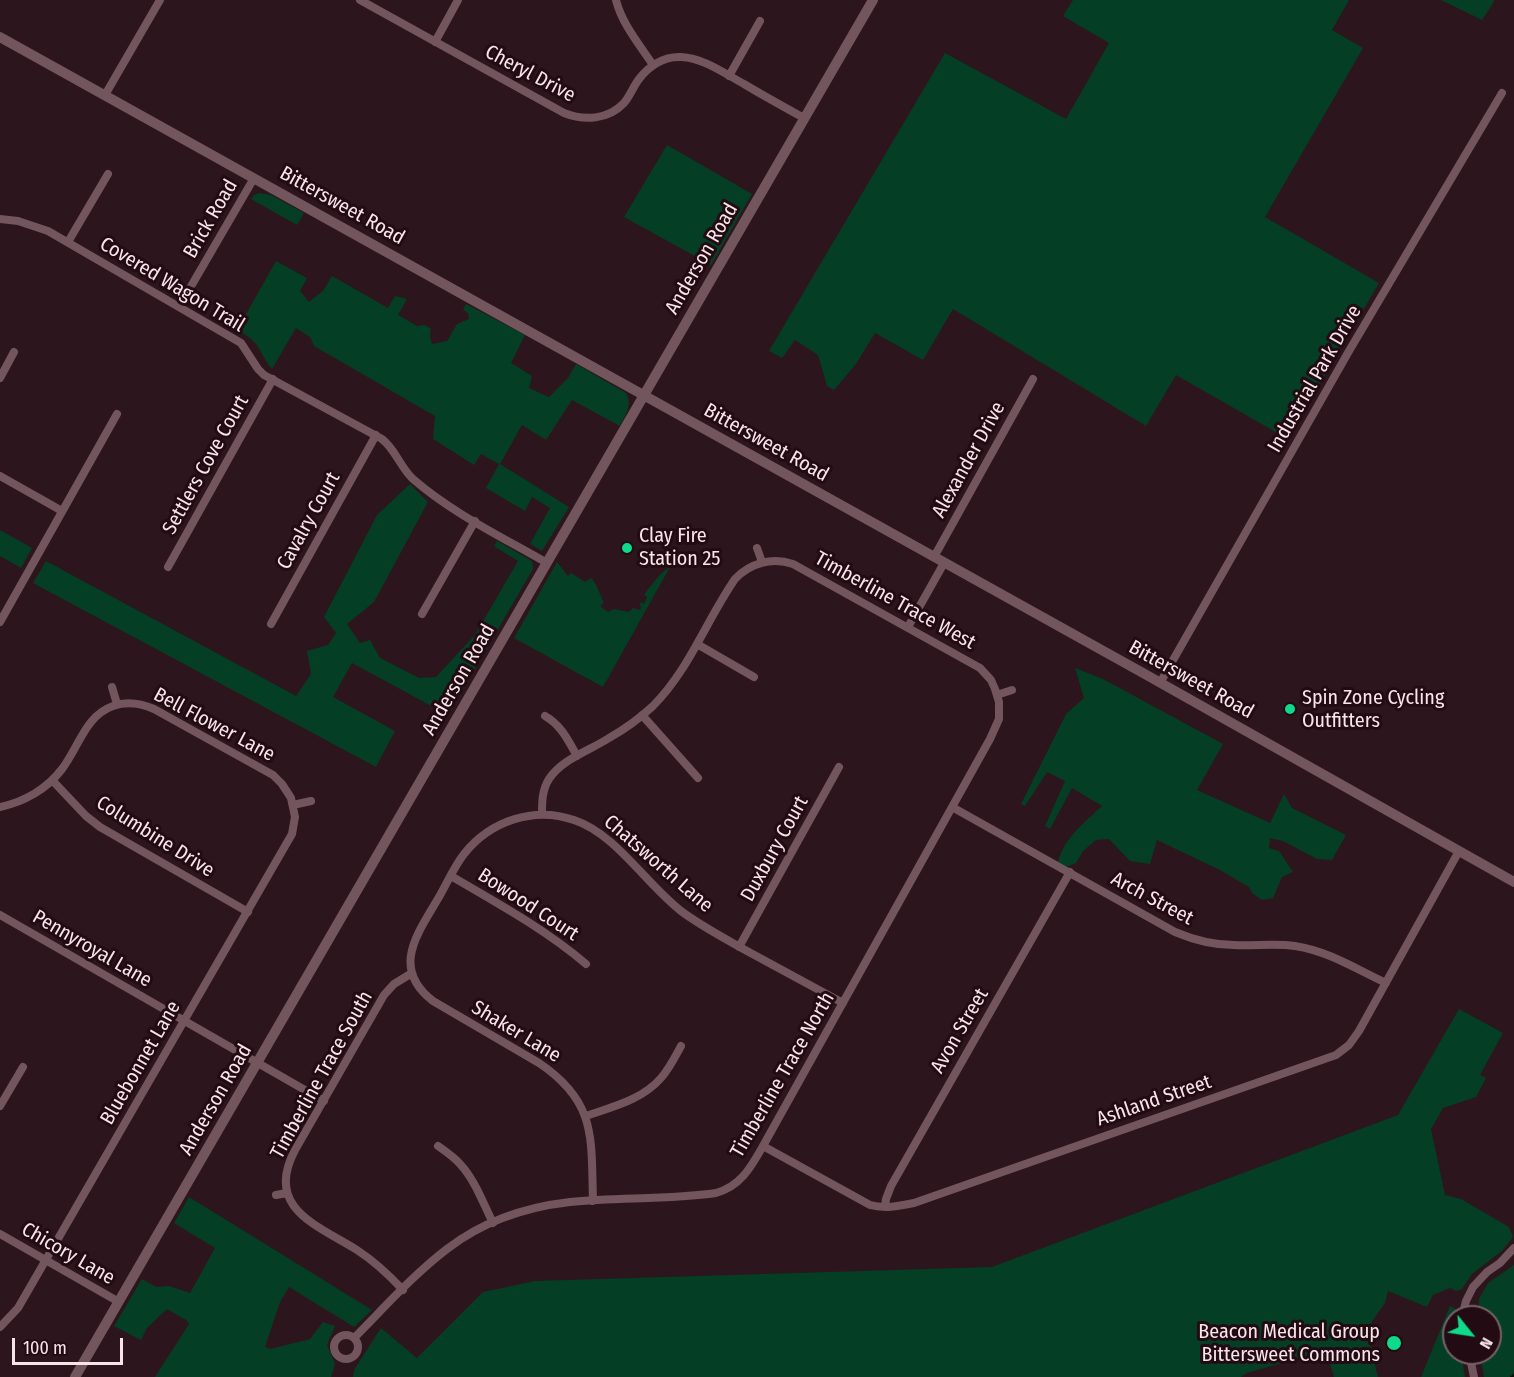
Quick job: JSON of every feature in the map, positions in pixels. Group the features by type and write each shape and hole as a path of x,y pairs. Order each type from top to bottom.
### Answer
{"street":[{"path":"105,95 160,0"},
{"name":"Cheryl Drive","path":"360,0 564,113 582,118 596,117"},
{"path":"435,42 459,0"},
{"path":"616,0 626,25 653,64"},
{"name":"Anderson Road","path":"75,1377 873,0"},
{"path":"729,76 760,21"},
{"name":"Bittersweet Road","path":"0,37 1514,882"},
{"path":"599,128 596,117 610,113 624,103 653,64 665,59 684,57 702,62 804,118"},
{"name":"Industrial Park Drive","path":"1161,683 1349,351 1502,93"},
{"path":"68,242 108,174"},
{"name":"Brick Road","path":"179,307 254,178"},
{"name":"Covered Wagon Trail","path":"0,219 48,231 241,343 264,375 376,435 391,447 411,477 441,502 547,563"},
{"path":"0,378 14,352"},
{"name":"Alexander Drive","path":"908,627 939,560 1033,379"},
{"name":"Settlers Cove Court","path":"168,567 273,380"},
{"path":"0,622 117,414"},
{"name":"Cavalry Court","path":"271,624 376,435"},
{"path":"0,476 63,511"},
{"path":"422,614 475,521"},
{"path":"412,973 411,952 416,937 465,853 485,834 501,824 525,816 542,814 543,794 549,778 561,766 608,739 642,715 668,690 735,579 747,569 762,562 757,548"},
{"name":"Timberline Trace West","path":"762,562 793,564 908,627 980,668 991,680 997,695"},
{"path":"697,644 754,677"},
{"path":"0,807 37,793 61,771 93,719 102,711 117,704 112,687"},
{"path":"997,695 1012,690"},
{"name":"Timberline Trace North","path":"354,1338 448,1248 472,1233 514,1214 570,1202 710,1194 735,1185 742,1179 763,1146 996,727 999,712 997,695"},
{"name":"Bell Flower Lane","path":"117,704 138,703 154,709 268,772 282,784 294,807"},
{"path":"642,715 699,778"},
{"path":"545,716 560,727 577,756"},
{"name":"Duxbury Court","path":"740,947 839,767"},
{"name":"Columbine Drive","path":"52,780 86,816 100,826 248,912"},
{"path":"294,807 311,801"},
{"name":"Bluebonnet Lane","path":"0,1327 18,1308 248,912 291,834 294,827 294,807"},
{"name":"Arch Street","path":"952,807 1186,936 1218,944 1284,945 1307,948 1328,955 1386,983"},
{"name":"Chatsworth Lane","path":"542,814 568,818 595,830 609,840 674,905 698,923 843,1003"},
{"name":"Ashland Street","path":"763,1146 862,1202 878,1207 900,1206 1336,1055 1354,1039 1459,851"},
{"name":"Avon Street","path":"885,1207 891,1186 1070,872"},
{"name":"Bowood Court","path":"451,876 555,939 586,964"},
{"name":"Pennyroyal Lane","path":"0,915 324,1101"},
{"name":"Timberline Trace South","path":"289,1196 286,1179 290,1158 384,995 394,984 412,973"},
{"name":"Shaker Lane","path":"412,973 422,991 434,1001 552,1072 566,1084 586,1116 591,1147 593,1201"},
{"path":"586,1116 630,1100 648,1090 665,1073 681,1046"},
{"path":"0,1106 23,1067"},
{"path":"438,1146 460,1163 468,1173 493,1223"},
{"path":"276,1195 289,1196 294,1207 307,1221 367,1257 403,1290"},
{"name":"Chicory Lane","path":"0,1234 119,1302"},
{"path":"1465,1305 1473,1287 1514,1248"}],"green space":[{"path":"1073,0 1349,0 1332,30 1363,48 1265,217 1379,283 1288,439 1176,375 1146,426 953,309 923,360 875,333 856,364 834,390 827,386 818,355 795,340 782,358 769,351 945,53 1066,119 1109,43 1063,16"},
{"path":"1441,0 1495,0 1482,20"},
{"path":"667,145 752,194 711,265 624,217"},
{"path":"259,193 271,195 304,213 297,225 251,199"},
{"path":"276,261 307,278 300,291 309,302 323,291 332,276 388,308 395,296 407,299 398,315 417,326 425,325 431,329 432,344 447,341 457,324 469,319 468,313 463,310 466,304 525,335 511,363 532,376 529,388 549,397 568,378 576,364 626,393 629,402 620,426 572,400 546,440 522,425 500,464 569,507 542,551 530,544 550,508 532,497 525,511 486,488 499,464 481,454 474,465 433,439 435,416 314,346 310,337 296,328 272,369 256,344 237,330"},
{"path":"410,484 428,502 374,602 347,624 360,643 370,640 380,658 419,678 436,677 475,635 518,561 494,546 497,541 532,561 533,569 448,715 352,663 333,697 395,731 376,767 33,583 46,561 296,696 311,674 307,651 328,645 336,633 324,617 377,515"},
{"path":"0,530 32,548 21,568 0,556"},
{"path":"557,562 568,576 571,573 585,582 591,578 604,602 600,606 608,612 614,609 629,612 633,608 640,610 641,602 644,604 647,597 644,595 659,576 670,567 603,687 514,638"},
{"path":"1075,668 1103,679 1223,744 1197,790 1270,823 1284,794 1292,808 1346,835 1332,860 1317,859 1283,841 1270,838 1269,848 1279,851 1293,872 1282,877 1273,898 1262,900 1252,893 1249,887 1220,870 1157,840 1150,864 1130,861 1109,839 1096,840 1083,851 1076,863 1066,867 1058,862 1070,838 1102,806 1072,788 1050,829 1045,826 1065,781 1047,772 1025,806 1021,804 1066,714 1084,698"},
{"path":"1459,1009 1503,1033 1480,1075 1486,1078 1476,1097 1443,1108 1431,1129 1445,1195 1461,1199 1509,1227 1513,1237 1503,1250 1472,1274 1462,1289 1456,1291 1450,1288 1433,1295 1427,1307 1388,1291 1385,1303 1366,1330 1378,1377 1334,1377 1326,1350 1247,1373 1241,1377 353,1377 354,1370 381,1328 417,1358 483,1292 535,1281 992,1267 1398,1115"},
{"path":"189,1197 372,1310 354,1327 289,1287 280,1302 265,1347 270,1349 310,1339 323,1322 335,1326 327,1345 335,1364 331,1377 155,1377 189,1324 186,1320 167,1309 147,1328 141,1340 114,1326 142,1279 156,1287 169,1286 190,1293 215,1248 174,1223"},
{"path":"1514,1265 1514,1371 1512,1376 1514,1377 1484,1377 1482,1365 1502,1365 1502,1305 1479,1305 1479,1299 1488,1283"},
{"path":"1442,1326 1442,1365 1463,1365 1465,1377 1421,1377"}],"place":[{"name":"Clay Fire Station 25","path":"627,548"},
{"name":"Spin Zone Cycling Outfitters","path":"1290,709"},
{"name":"Beacon Medical Group Bittersweet Commons","path":"1394,1343"}]}
